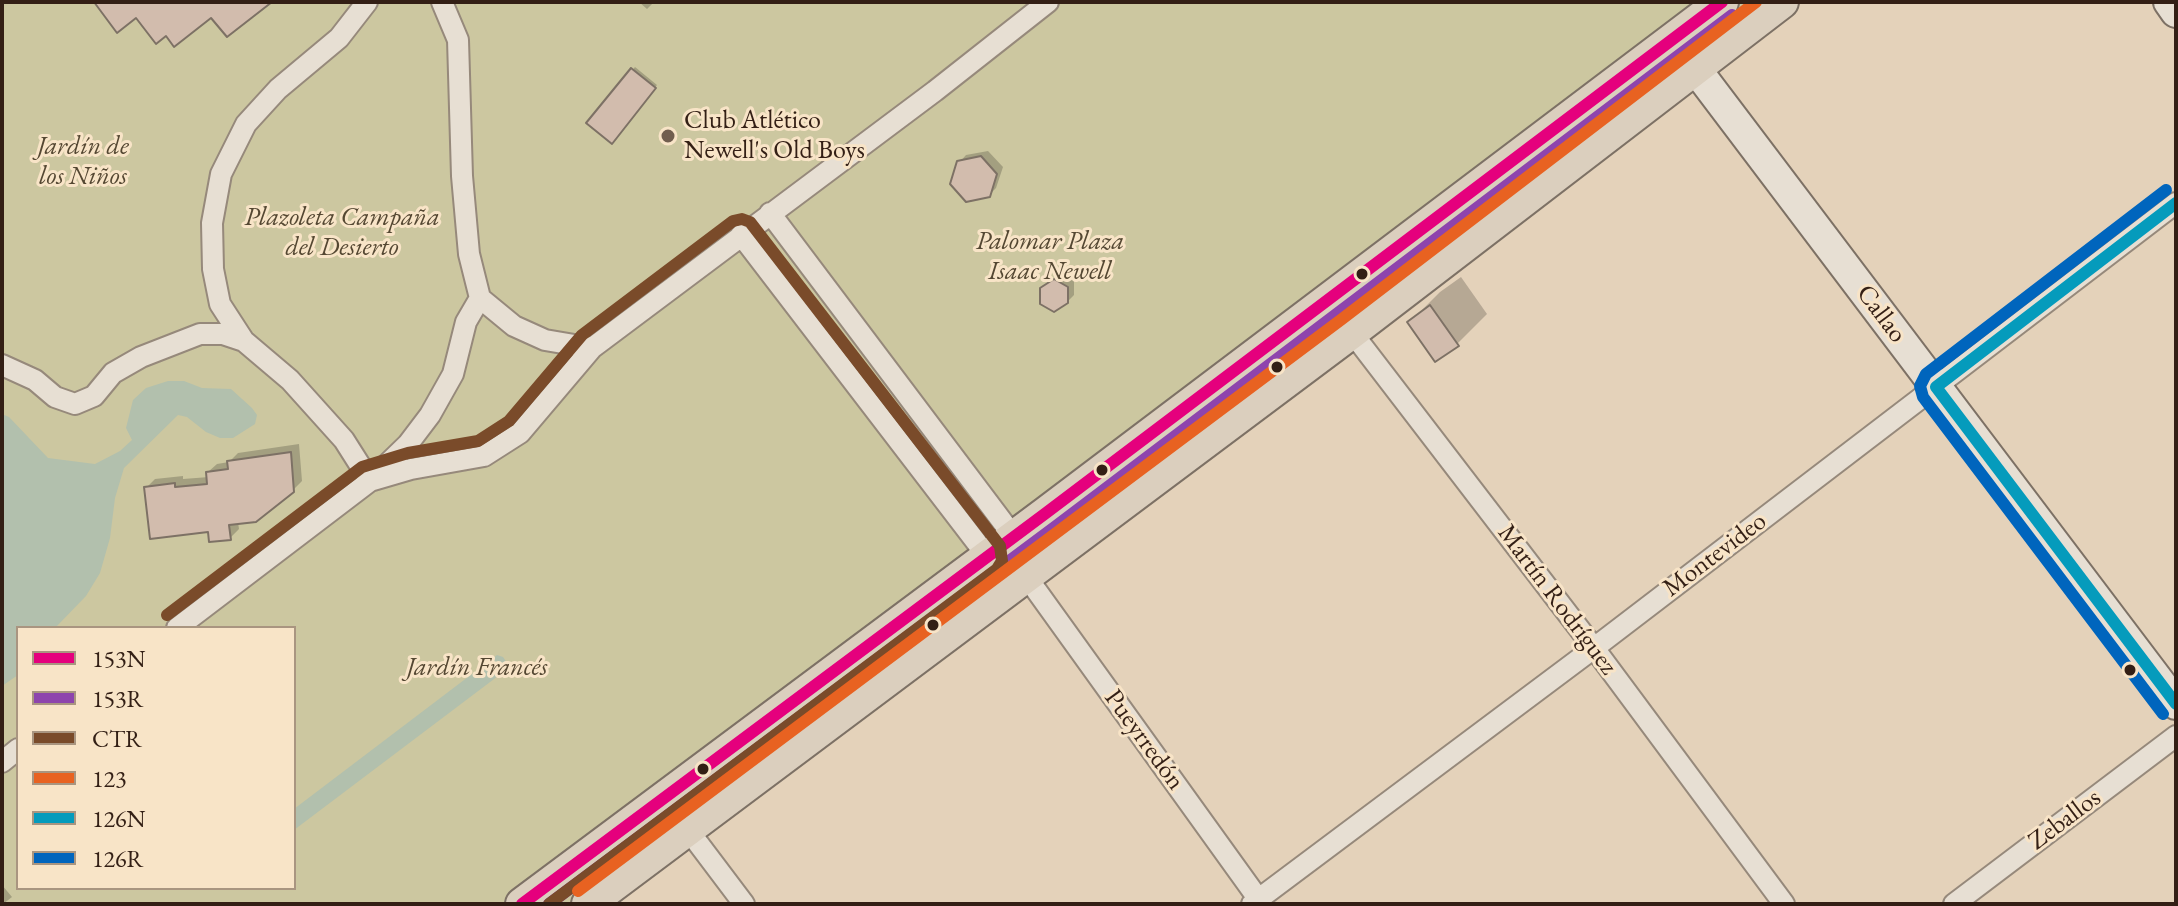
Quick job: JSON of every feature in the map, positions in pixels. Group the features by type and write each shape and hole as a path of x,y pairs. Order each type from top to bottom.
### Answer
{"main road":[{"path":"522,904 1722,2"},
{"path":"588,904 1352,332 1782,2"},
{"path":"2169,2 2176,12"},
{"name":"Callao","path":"1673,39 2176,704"}],"street":[{"path":"367,2 339,38 278,89 246,124 221,174 212,223 213,269 220,304 244,341 290,380 344,440 370,481"},
{"path":"442,2 458,40 467,239 480,298 514,326 545,340 592,348"},
{"path":"370,481 411,469 484,456 520,433 592,348 935,91 1048,2"},
{"name":"Montevideo","path":"1258,902 2176,203"},
{"path":"770,213 1014,537"},
{"path":"741,235 987,556 1026,576"},
{"path":"180,626 370,481 408,444 430,415 453,374 466,322 480,298"},
{"name":"Martín Rodríguez","path":"1327,300 1594,648 1784,904"},
{"path":"2,365 35,380 55,397 75,404 94,396 113,373 141,357 200,334 223,334 244,341"},
{"name":"Pueyrredón","path":"1026,576 1258,902"},
{"name":"Zeballos","path":"1954,904 2176,736"},
{"path":"664,798 744,904"}],"green space":[{"path":"2,2 1782,2 588,904 2,904"}],"shaded area":[{"path":"168,381 184,381 202,388 231,389 257,415 255,424 233,438 220,438 206,432 187,417 178,415 124,468 100,573 86,596 57,626 16,626 16,676 2,686 2,414 9,417 48,458 95,464 120,451 132,440 126,428 133,400 146,388"},
{"path":"497,655 503,657 507,663 506,670 296,828 296,807"}],"building":[{"path":"94,2 272,2 227,37 211,18 174,47 166,36 156,44 136,18 117,33"},
{"path":"631,68 656,88 612,144 586,123"},
{"path":"981,156 997,174 990,197 966,202 950,184 957,161"},
{"path":"1054,279 1068,287 1068,303 1054,312 1040,304 1040,288"},
{"path":"1430,305 1459,346 1435,362 1407,322"},
{"path":"291,452 294,492 256,522 229,525 231,540 209,542 208,532 150,539 144,487 175,483 175,487 207,484 206,472 228,469 227,461"}],"transit line":[{"name":"153N","path":"522,904 1722,2"},
{"name":"123","path":"578,891 1342,319 1756,2"},
{"name":"153R","path":"549,904 1732,15"},
{"name":"126R","path":"2163,714 1923,397 1920,386 1926,374 2166,190"},
{"name":"126N","path":"2176,203 1936,387 2176,704"},
{"name":"CTR","path":"167,615 362,467 408,453 478,441 509,421 582,335 733,221 742,219 750,222 1000,546 1002,561 997,569 549,904"}],"place":[{"name":"Club Atlético Newell's Old Boys","path":"668,136"}],"park label":[{"name":"Jardín de los Niños","path":"83,162"},
{"name":"Plazoleta Campaña del Desierto","path":"342,233"},
{"name":"Palomar Plaza Isaac Newell","path":"1050,257"},
{"name":"Jardín Francés","path":"477,668"}]}
